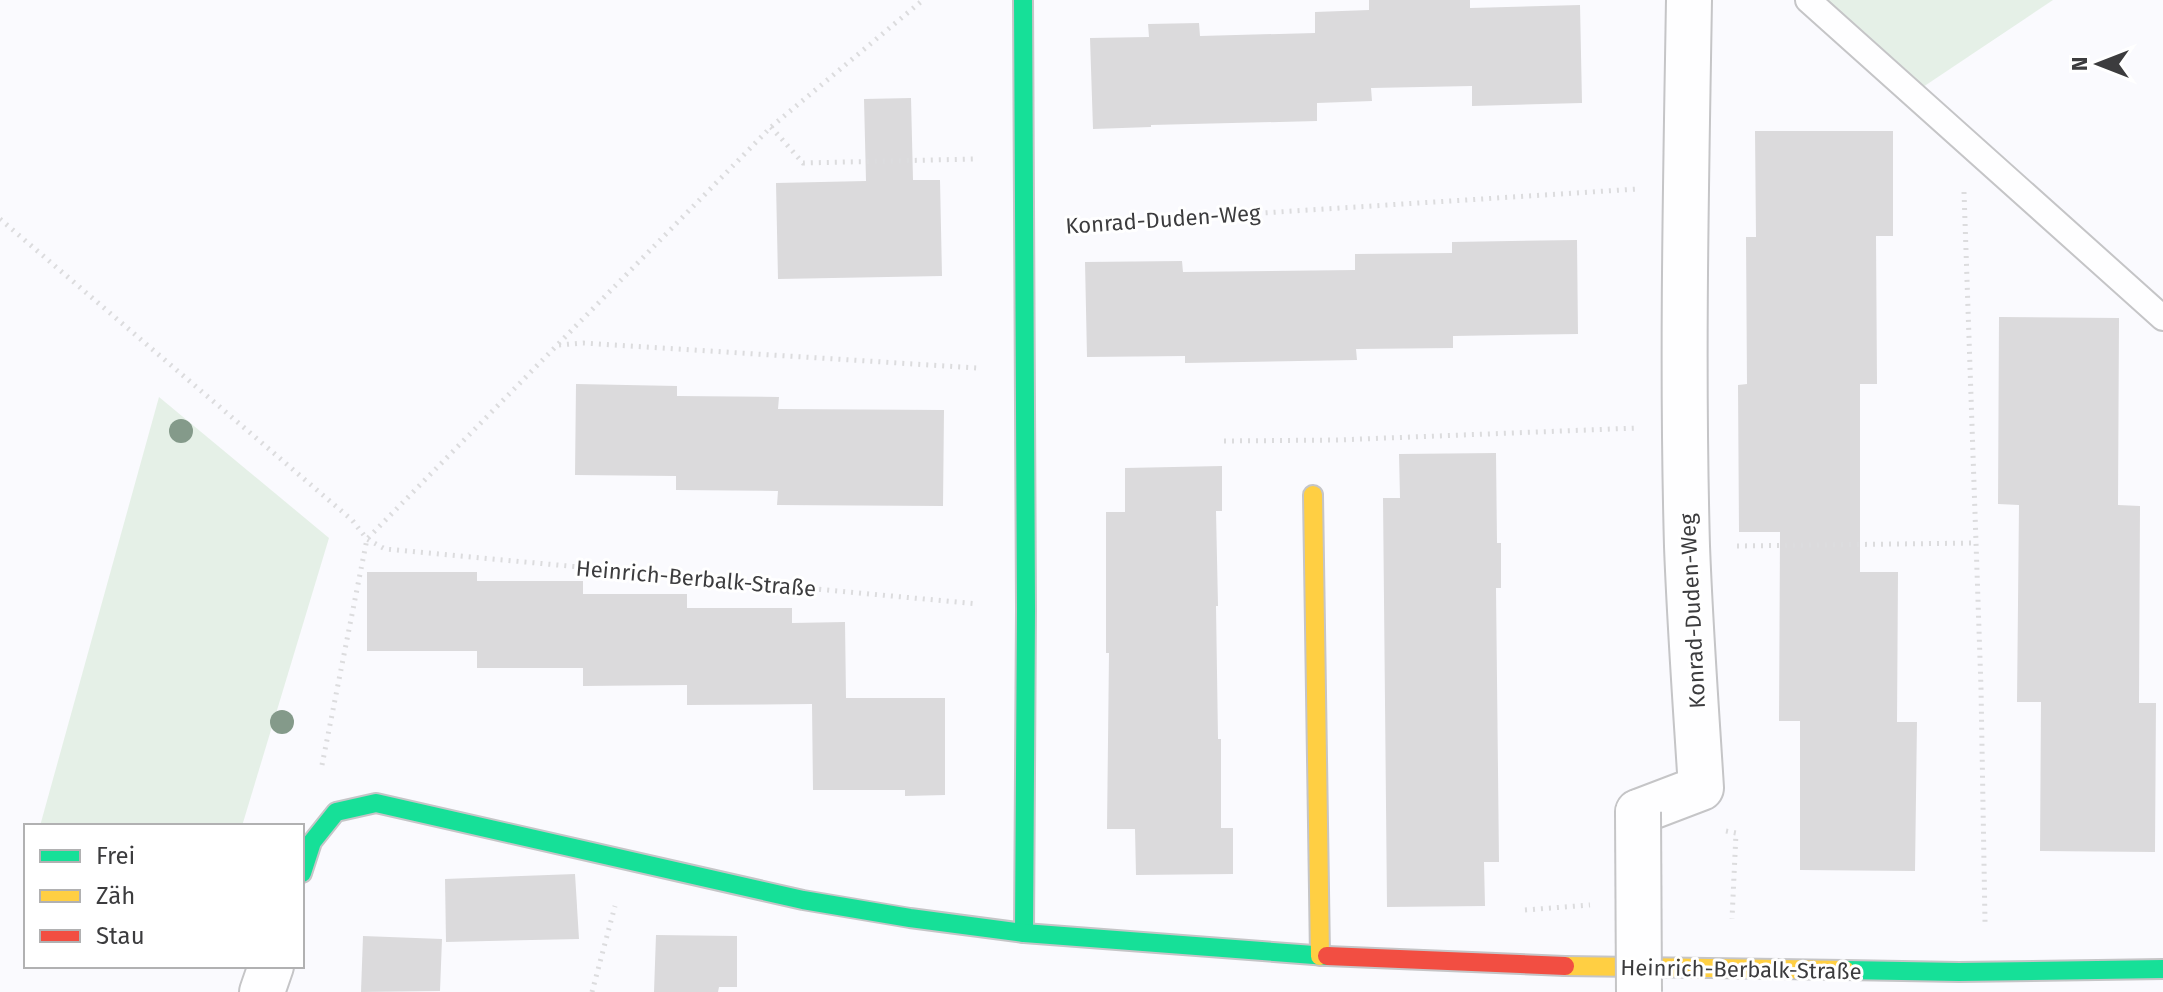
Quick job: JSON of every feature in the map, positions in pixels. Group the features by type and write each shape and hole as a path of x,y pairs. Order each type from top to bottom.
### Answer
{"street":[{"name":"Konrad-Duden-Weg","path":"1639,992 1638,812 1701,788 1687,546 1685,426 1689,0"},
{"path":"1024,1 1024,933"},
{"path":"1313,495 1320,956"},
{"name":"Heinrich-Berbalk-Straße","path":"336,812 376,803 803,900 1024,933 1320,956 1564,966 1959,972 2163,969"},
{"path":"304,867 312,842 336,812"},
{"path":"262,992 270,968"}],"lane":[{"path":"1808,0 2163,318"}],"path":[{"path":"336,812 322,765 367,539 771,127 923,0"},
{"path":"771,127 803,163 1024,158"},
{"path":"1962,138 1985,923"},
{"name":"Konrad-Duden-Weg","path":"1025,228 1685,186"},
{"path":"0,219 352,520 367,539"},
{"path":"557,345 583,343 1026,371"},
{"path":"1224,441 1337,440 1685,426"},
{"name":"Heinrich-Berbalk-Straße","path":"367,539 385,549 1026,609"},
{"path":"1687,546 1976,543"},
{"path":"1722,830 1736,833 1730,919 1746,919"},
{"path":"592,992 628,859"}],"shaded area":[{"path":"1816,0 2053,0 1923,87"},
{"path":"159,397 329,538 243,824 41,824"}],"building":[{"path":"1369,0 1470,0 1470,8 1580,5 1582,103 1472,106 1472,86 1371,88 1372,101 1317,103 1317,121 1093,129 1090,38 1149,37 1148,24 1199,23 1200,36 1315,33 1315,12 1369,10"},
{"path":"911,98 913,180 940,180 942,276 778,279 776,183 866,181 864,99"},
{"path":"1755,131 1893,131 1893,236 1876,236 1877,384 1860,384 1860,572 1898,572 1897,722 1917,722 1915,871 1800,870 1800,721 1779,721 1780,532 1739,532 1738,385 1747,384 1746,237 1756,237"},
{"path":"1577,240 1578,334 1453,336 1453,348 1356,349 1357,360 1185,363 1185,356 1087,357 1085,262 1182,261 1183,272 1355,270 1355,254 1452,253 1452,242"},
{"path":"1999,317 2119,318 2118,505 2140,506 2139,703 2156,703 2155,852 2040,851 2041,702 2017,702 2019,505 1998,504"},
{"path":"576,384 677,386 677,396 779,397 778,409 944,410 943,506 777,505 778,491 676,490 676,476 575,475"},
{"path":"1496,453 1497,543 1501,543 1501,588 1496,588 1499,862 1484,862 1485,906 1387,907 1383,498 1400,498 1399,454"},
{"path":"1222,466 1222,511 1216,511 1218,739 1221,739 1221,828 1233,828 1233,874 1136,875 1135,829 1107,829 1109,653 1106,653 1106,512 1125,512 1125,468"},
{"path":"367,572 477,572 477,581 583,581 583,594 687,594 687,608 792,608 792,623 845,622 846,698 945,698 945,795 905,796 905,790 813,790 812,704 687,705 687,685 583,686 583,668 477,668 477,651 367,651"},
{"path":"575,874 579,939 446,942 445,879"},
{"path":"656,935 737,936 737,987 719,987 718,992 654,992"},
{"path":"363,936 442,939 440,991 361,992"}],"traffic: fast":[{"path":"1023,0 1024,933"},
{"path":"304,867 312,842 336,812 376,803 803,900 910,918 1024,933 1327,956"},
{"path":"1845,970 2163,969"}],"traffic: slow":[{"path":"1313,495 1320,956"},
{"path":"1565,966 1845,970"}],"traffic: jam":[{"path":"1327,956 1565,966"}]}
